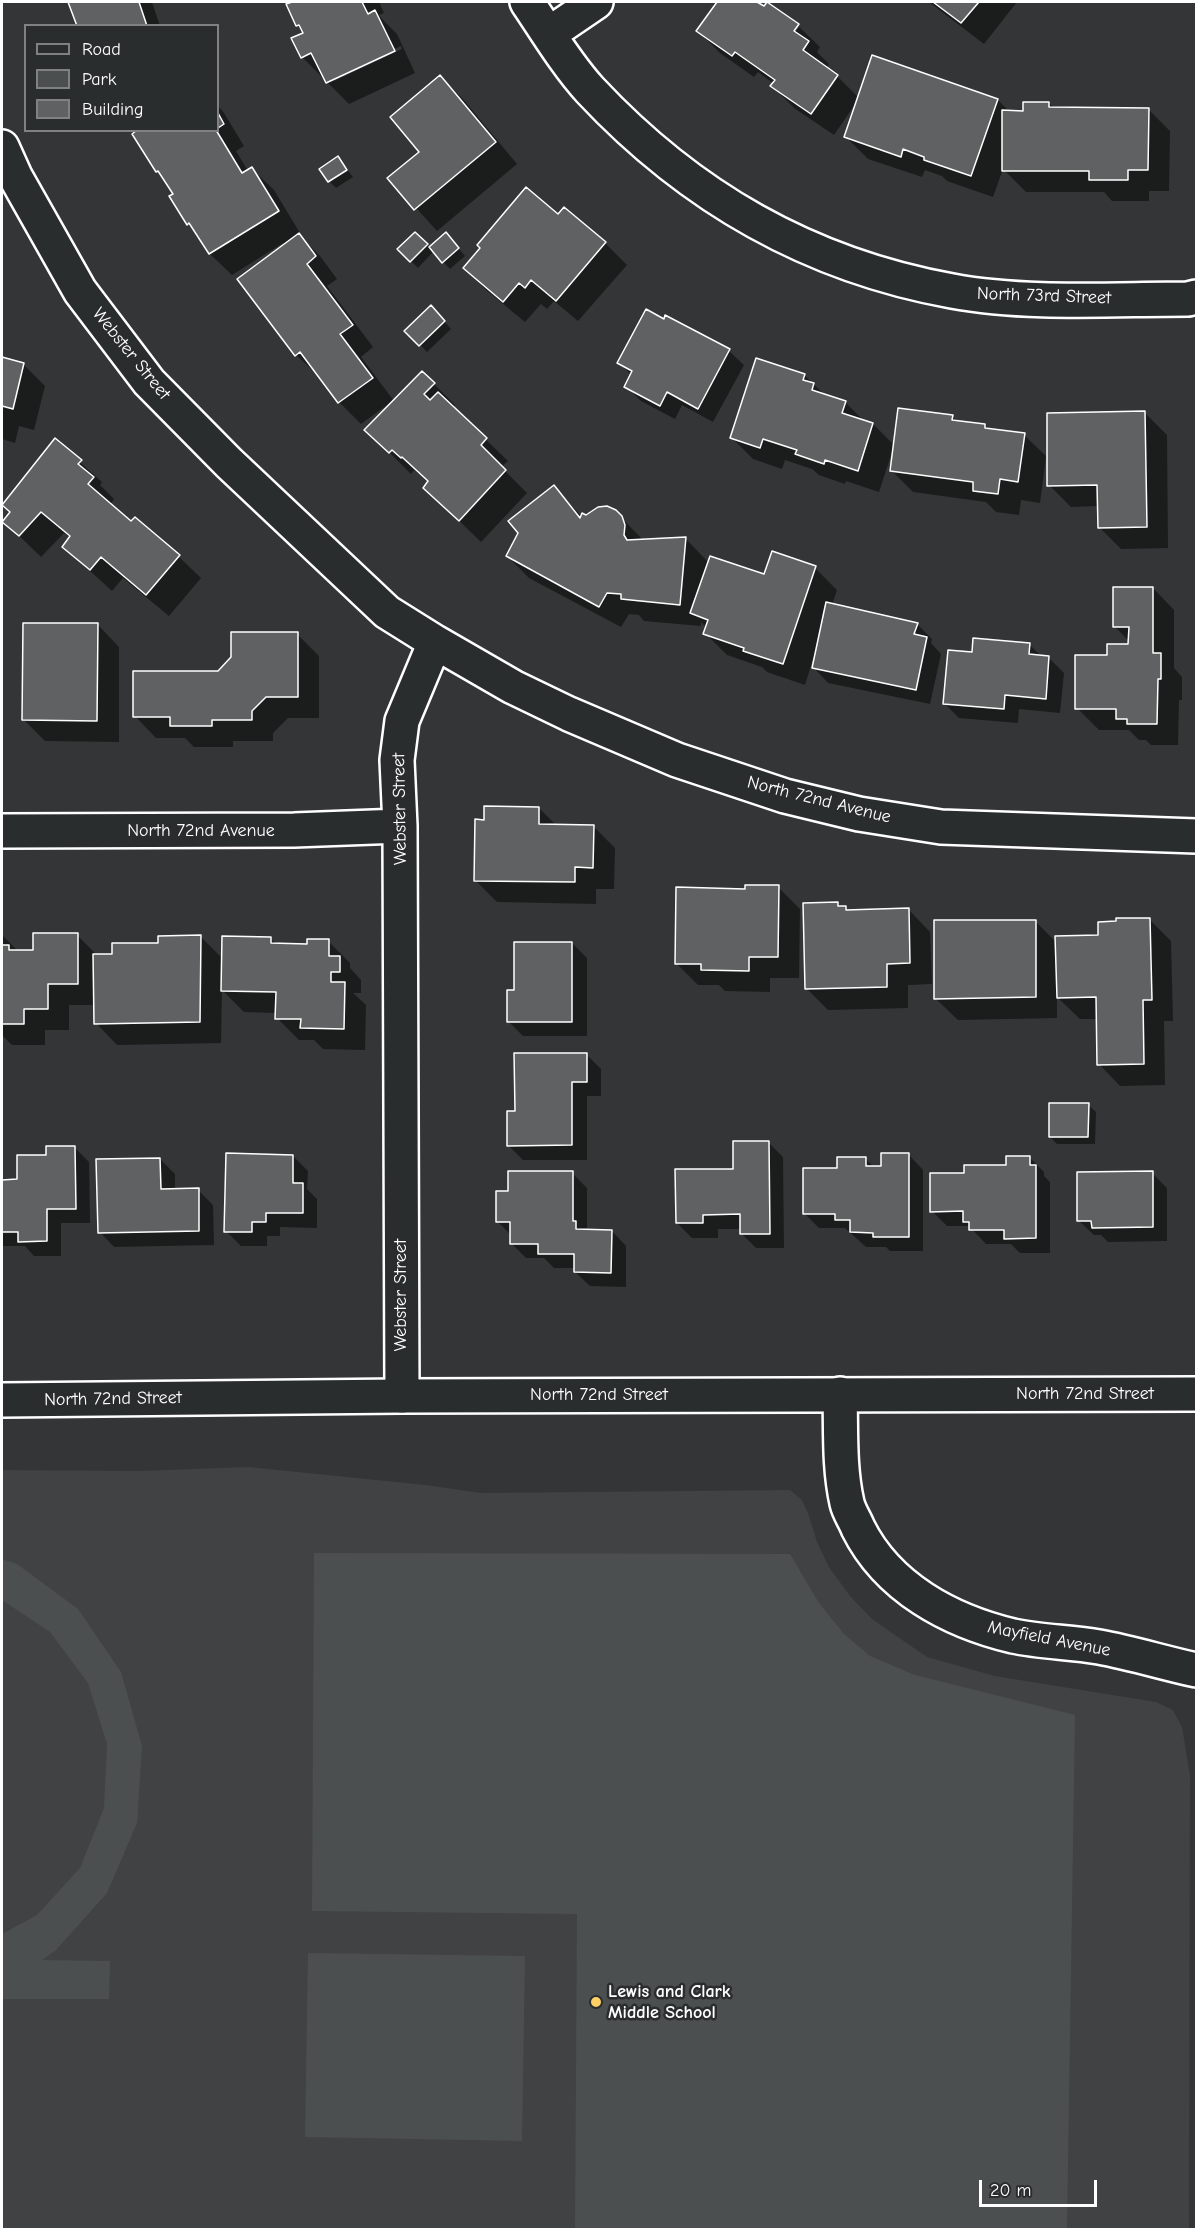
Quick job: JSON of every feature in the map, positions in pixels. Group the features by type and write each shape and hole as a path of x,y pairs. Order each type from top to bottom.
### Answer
{"street":[{"name":"North 73rd Street","path":"527,2 589,89 663,160 733,211 801,246 873,272 953,291 1020,298 1188,299 1197,297"},
{"path":"549,34 596,2"},
{"name":"Webster Street","path":"6,168 80,291 149,382 229,463 387,612 435,642 402,721 397,760 400,826 402,1396"},
{"name":"North 72nd Avenue","path":"435,642 513,687 569,714 677,760 785,796 859,814 941,827 1197,836"},
{"name":"North 72nd Avenue","path":"2,831 282,831 400,826"},
{"name":"Mayfield Avenue","path":"840,1395 841,1470 848,1506 864,1538 883,1566 907,1588 936,1608 971,1623 1014,1636 1098,1647 1197,1670"},
{"name":"North 72nd Street","path":"2,1400 402,1396 1197,1395"}],"shaded area":[{"name":"Lewis and Clark Middle School","path":"248,1467 426,1485 481,1493 790,1490 802,1500 829,1567 850,1596 872,1619 927,1657 995,1676 1156,1702 1173,1710 1182,1727 1190,1775 1189,2229 2,2230 2,1470 138,1471"}],"green space":[{"path":"314,1553 790,1554 819,1603 844,1634 870,1656 915,1675 1075,1715 1067,2229 575,2229 577,1914 312,1911"},
{"path":"2,1559 17,1564 78,1609 121,1672 142,1746 137,1823 107,1893 56,1950 42,1960 110,1961 109,1999 2,1999 2,1934 37,1915 80,1868 104,1808 107,1744 88,1683 50,1632 2,1600"},
{"path":"308,1953 525,1956 522,2141 305,2137"}],"building":[{"path":"68,2 139,2 146,24 76,24"},
{"path":"292,2 362,2 368,14 375,10 395,51 326,83 311,53 301,58 291,38 303,33 299,25 296,26 286,4"},
{"path":"717,2 757,2 764,6 767,2 799,24 794,31 809,41 803,50 838,75 811,114 770,86 775,80 735,52 732,56 696,31"},
{"path":"933,2 979,2 961,23"},
{"path":"872,55 998,99 971,176 924,160 924,157 903,149 901,157 844,137"},
{"path":"440,75 496,142 414,210 387,178 419,152 390,117"},
{"path":"1023,102 1049,102 1049,107 1149,108 1148,170 1128,170 1128,180 1089,180 1089,171 1002,171 1002,110 1023,111"},
{"path":"219,115 224,124 219,127"},
{"path":"134,132 217,132 242,173 252,167 279,211 209,254 189,223 187,225 169,196 173,194 132,134"},
{"path":"338,156 347,170 328,182 319,169"},
{"path":"526,187 558,214 564,207 606,242 556,301 531,280 525,288 519,283 503,302 463,268 480,248 477,245"},
{"path":"415,232 428,244 410,262 397,249"},
{"path":"446,232 459,248 442,263 429,247"},
{"path":"299,233 316,256 307,264 353,325 340,334 373,378 338,403 300,352 295,356 237,279"},
{"path":"431,305 445,321 419,346 404,331"},
{"path":"646,309 664,319 665,315 730,349 698,409 667,392 660,406 624,387 632,371 617,363"},
{"path":"2,357 24,363 13,409 2,406"},
{"path":"756,358 805,374 803,380 814,383 812,390 846,401 842,413 873,423 858,471 825,460 824,464 795,454 797,450 763,439 760,448 730,438"},
{"path":"422,371 435,383 424,394 430,400 438,392 487,438 481,445 506,470 459,521 423,488 428,481 402,457 392,450 389,453 364,430"},
{"path":"898,408 953,415 952,420 985,424 985,428 1025,433 1018,482 1000,479 998,494 973,491 973,482 890,471"},
{"path":"1145,411 1147,527 1098,528 1097,485 1047,486 1047,413"},
{"path":"55,438 82,460 78,464 94,477 88,484 131,521 135,517 180,555 146,595 101,557 90,570 62,547 70,536 41,512 19,536 2,522 10,512 2,505"},
{"path":"554,485 580,518 582,513 586,515 598,507 607,506 616,510 622,516 625,525 624,535 627,540 686,537 680,605 621,599 621,594 607,593 599,607 506,556 518,533 508,521"},
{"path":"772,551 816,566 783,664 743,651 744,648 703,634 708,620 690,613 710,556 764,574"},
{"path":"1113,587 1153,587 1153,653 1161,653 1157,724 1127,724 1127,719 1116,719 1116,709 1075,709 1075,655 1107,655 1107,644 1128,644 1129,627 1113,627"},
{"path":"826,602 918,623 914,634 927,637 916,690 812,668"},
{"path":"23,623 98,623 97,721 22,720"},
{"path":"231,632 298,632 298,697 266,697 252,711 252,720 212,720 212,726 170,726 170,717 133,717 133,671 218,671 231,657"},
{"path":"973,638 1030,643 1029,654 1049,656 1046,699 1005,695 1004,709 943,704 948,650 972,652"},
{"path":"484,806 539,807 539,824 594,825 593,868 575,867 575,882 474,881 475,819 484,820"},
{"path":"745,885 779,885 778,957 749,957 749,971 701,970 701,964 675,964 676,887 745,889"},
{"path":"838,902 838,906 846,906 846,910 909,908 910,963 887,964 887,987 805,989 803,903"},
{"path":"1116,918 1150,918 1152,1000 1143,1000 1144,1064 1097,1065 1096,997 1057,998 1055,936 1098,935 1098,922 1116,921"},
{"path":"934,920 1036,920 1036,997 934,999"},
{"path":"33,933 78,933 78,984 48,984 48,1009 24,1009 24,1024 2,1024 2,945 9,945 9,950 33,950"},
{"path":"201,935 200,1022 94,1024 93,954 112,954 112,943 158,943 158,936"},
{"path":"222,936 271,937 271,943 307,944 307,939 329,939 329,956 340,956 340,972 331,972 331,982 345,982 344,1029 300,1028 301,1019 275,1019 276,992 221,991"},
{"path":"514,942 572,942 572,1022 507,1022 507,990 514,990"},
{"path":"514,1053 587,1053 587,1082 572,1082 572,1145 507,1146 507,1111 515,1111"},
{"path":"1049,1103 1089,1103 1088,1137 1049,1137"},
{"path":"733,1141 769,1141 770,1234 740,1234 740,1214 703,1215 703,1223 676,1223 675,1169 733,1169"},
{"path":"46,1146 75,1146 76,1209 47,1209 47,1241 18,1242 18,1232 2,1232 2,1180 17,1179 17,1155 46,1155"},
{"path":"226,1153 293,1155 293,1183 303,1183 303,1213 266,1213 266,1222 252,1222 252,1232 224,1232"},
{"path":"881,1153 909,1153 909,1237 873,1237 873,1233 850,1232 850,1220 835,1220 835,1214 803,1214 803,1168 837,1168 837,1157 866,1157 866,1166 881,1166"},
{"path":"1006,1156 1030,1156 1030,1165 1036,1165 1036,1238 1004,1239 1004,1230 969,1230 969,1222 963,1222 963,1211 930,1212 930,1173 964,1173 964,1165 1006,1165"},
{"path":"160,1158 161,1189 199,1188 199,1231 98,1233 96,1159"},
{"path":"508,1171 573,1171 573,1221 576,1221 576,1229 612,1230 611,1273 574,1272 574,1254 538,1254 538,1244 510,1244 510,1222 496,1222 496,1191 508,1191"},
{"path":"1153,1171 1153,1227 1092,1228 1091,1221 1077,1221 1077,1172"}],"place":[{"name":"Lewis and Clark Middle School","path":"596,2002"}]}
